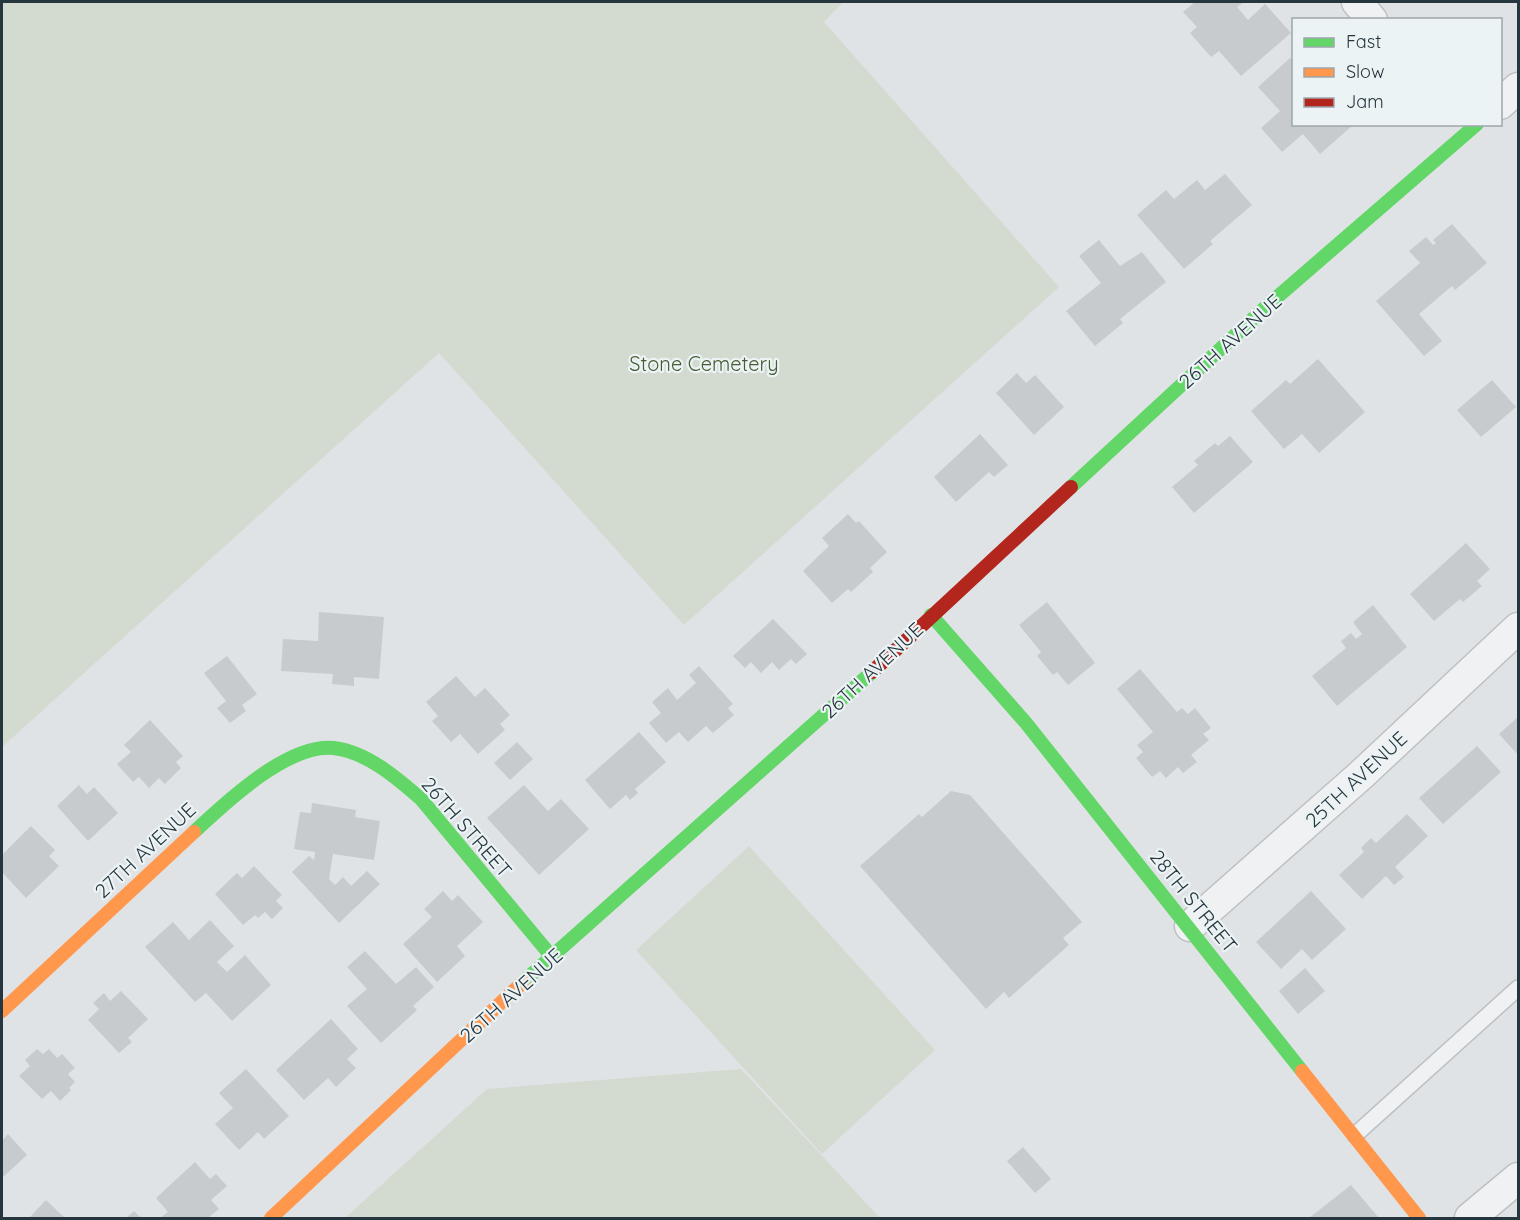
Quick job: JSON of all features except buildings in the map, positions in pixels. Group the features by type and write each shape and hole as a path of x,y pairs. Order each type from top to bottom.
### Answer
{"street":[{"path":"1358,2 1370,18"},
{"path":"1502,102 1518,88"},
{"name":"26TH AVENUE","path":"271,1218 552,957 869,674 1268,305 1465,128"},
{"name":"28TH STREET","path":"932,615 1026,723 1190,926 1419,1218"},
{"name":"25TH AVENUE","path":"1190,926 1361,775 1518,628"},
{"name":"26TH STREET","path":"333,748 366,759 395,777 422,799 552,957"},
{"name":"27TH AVENUE","path":"2,1011 239,789 298,754 333,748"},
{"path":"1470,1218 1518,1178"}],"lane":[{"path":"1355,1136 1518,988"}],"green space":[{"name":"Stone Cemetery","path":"2,2 843,2 824,22 1059,287 684,625 439,353 2,747"},
{"path":"749,846 935,1050 822,1154 636,950"},
{"path":"741,1069 880,1218 345,1218 487,1089"}],"traffic: fast":[{"path":"1071,487 1268,305 1475,126"},
{"path":"931,615 1026,723 1302,1071"},
{"path":"523,982 872,672"},
{"path":"194,832 240,791 278,765 297,755 316,749 346,750 381,767 421,799 552,957"}],"traffic: slow":[{"path":"2,1011 194,832"},
{"path":"271,1218 523,982"},
{"path":"1302,1071 1419,1218"}],"traffic: jam":[{"path":"872,672 1071,487"}]}
